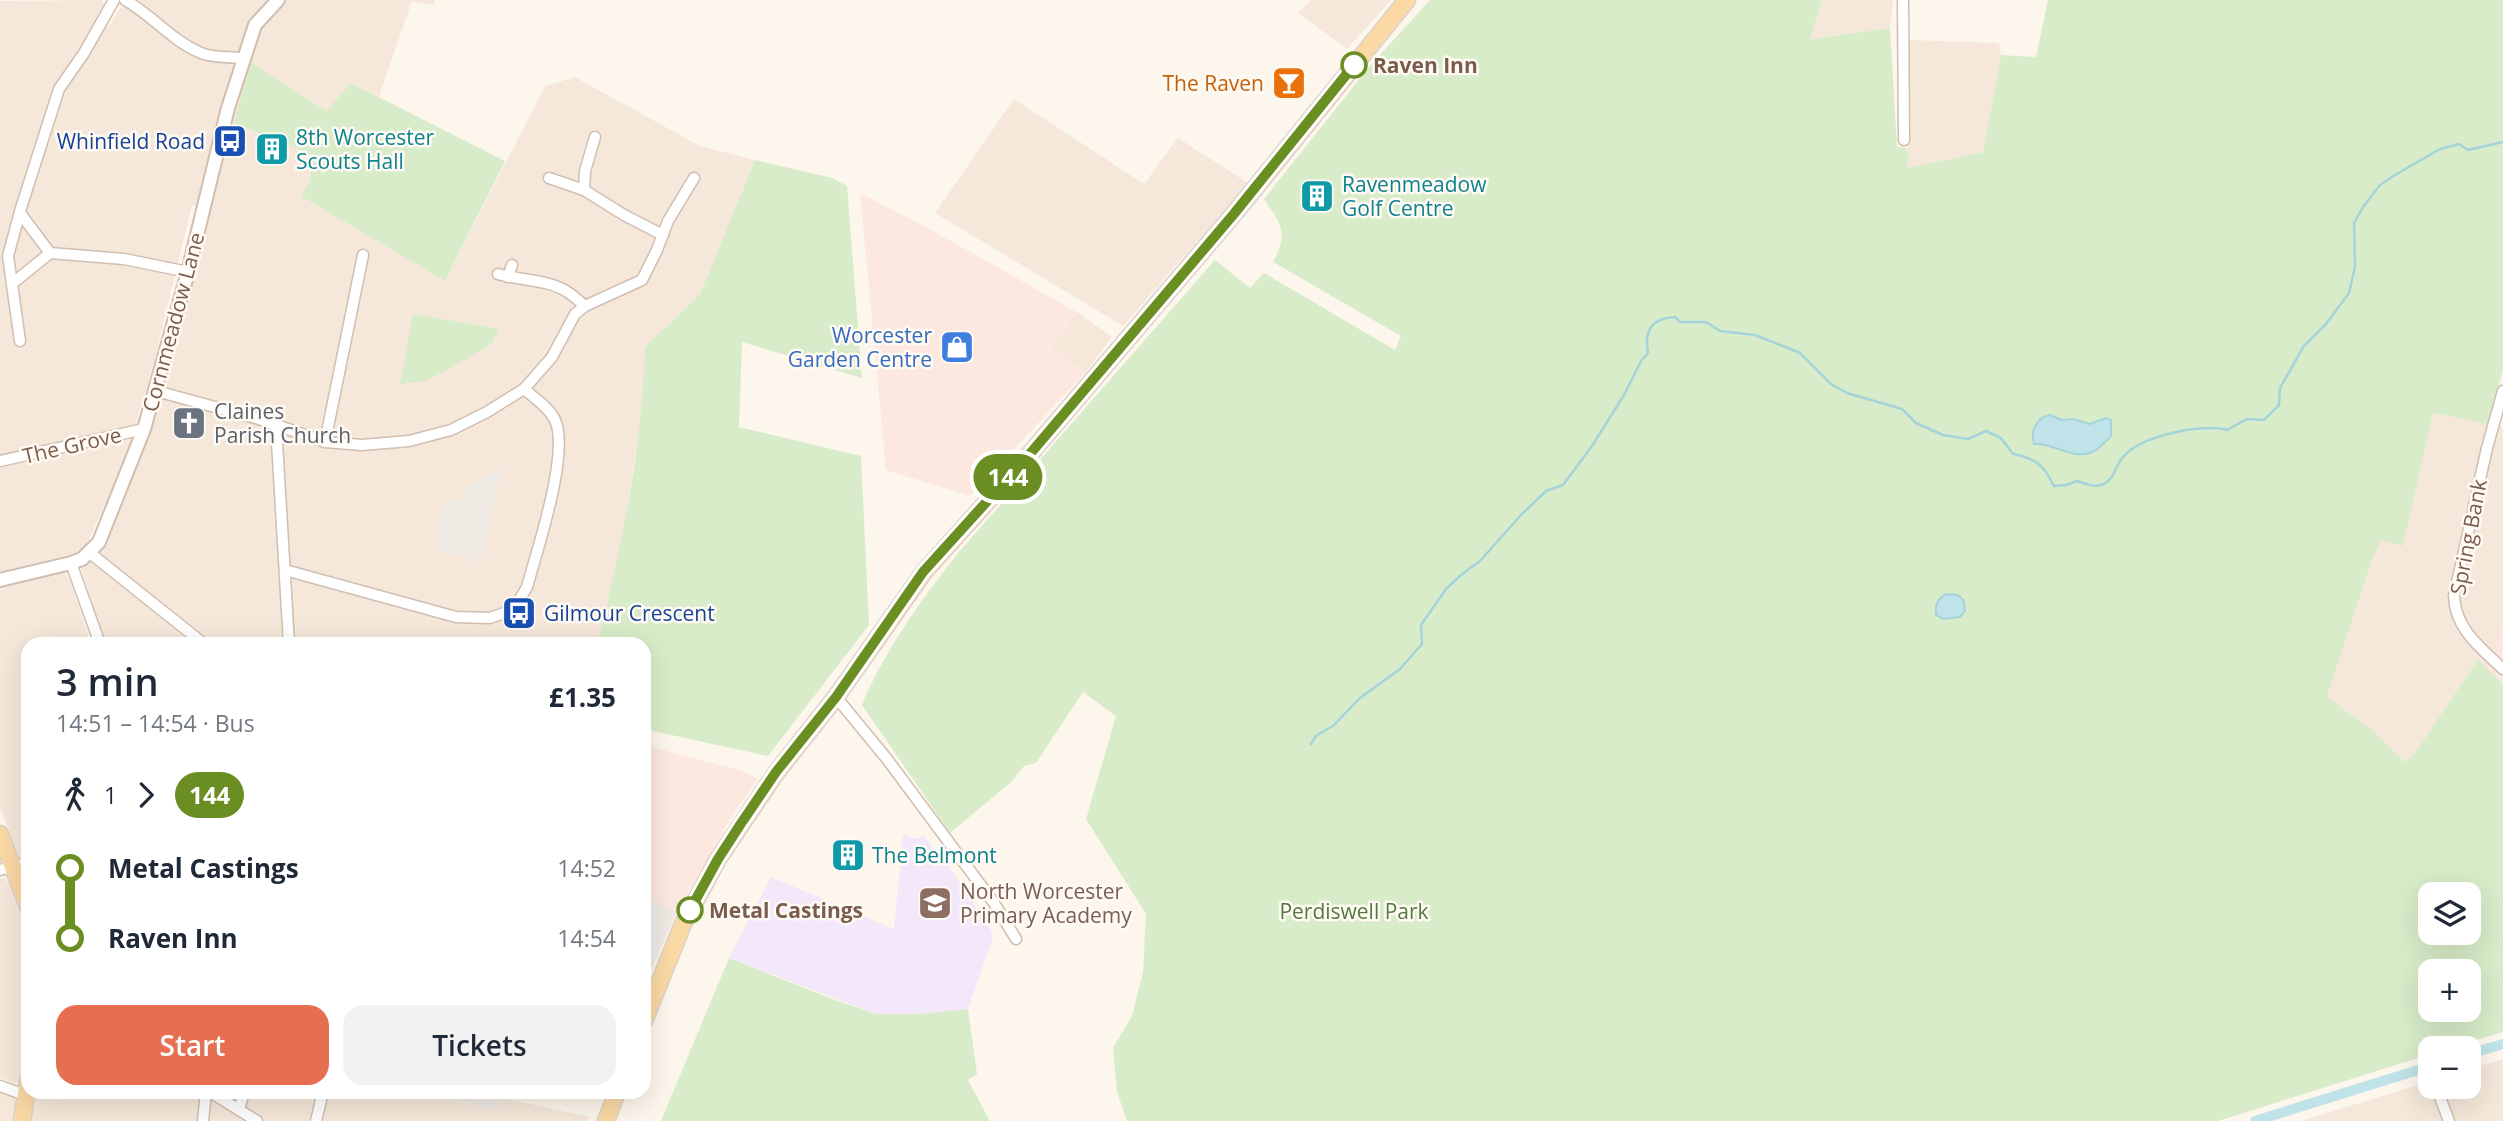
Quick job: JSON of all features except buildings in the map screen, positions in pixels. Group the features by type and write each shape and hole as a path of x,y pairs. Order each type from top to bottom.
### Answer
{"main road":[{"path":"651,1004 683,924 718,859 776,772 836,697 923,572 1029,455 1243,203 1407,0"},
{"path":"0,834 21,886"},
{"path":"22,1121 25,1099"},
{"path":"606,1121 614,1099"}],"street":[{"path":"20,341 8,256 59,89 84,53 114,0"},
{"path":"125,0 142,9 202,54 244,58"},
{"name":"Cornmeadow Lane","path":"90,553 99,542 144,429 156,391 228,108 255,25 278,0"},
{"path":"1903,0 1904,140"},
{"path":"584,190 585,170 595,137"},
{"path":"549,178 584,190 663,235"},
{"path":"156,391 276,425 325,442 362,444 419,439 452,430 524,389 552,357 575,314 585,306 642,279 668,221 694,178"},
{"path":"20,214 50,253"},
{"path":"13,283 50,253 124,259 188,272"},
{"path":"325,442 363,256"},
{"path":"512,265 503,276 548,283 565,290 585,306"},
{"path":"285,570 456,617 490,618 504,613 518,602 527,587 558,464 558,431 555,419 524,389"},
{"name":"Spring Bank","path":"2503,391 2487,448 2454,596 2460,624 2472,640 2503,669"},
{"path":"276,425 289,637"},
{"name":"The Grove","path":"0,461 144,429"},
{"path":"0,580 71,563 90,553 195,637"},
{"path":"71,563 97,637"},
{"path":"836,697 887,759 994,903 1016,939"},
{"path":"0,1086 21,1088"},
{"path":"203,1121 207,1099"},
{"path":"220,1099 257,1121"},
{"path":"239,1110 242,1099"},
{"path":"316,1121 321,1099"},
{"path":"2441,1099 2449,1121"}],"shaded area":[{"path":"102,0 104,4 95,20 109,27 119,9 123,7 140,17 146,6 138,0 435,0 433,5 412,1 379,96 351,83 326,112 235,123 313,155 310,182 302,196 445,281 545,86 575,77 700,146 755,160 700,294 645,347 643,404 621,547 599,637 103,637 80,565 102,550 111,533 160,405 211,209 192,205 155,358 124,465 87,543 76,553 0,572 0,1","holes":["502,469 437,550 449,500 468,501 466,487"]},
{"path":"1311,0 1391,0 1347,49 1298,13"},
{"path":"1822,0 1893,0 1890,28 1809,39"},
{"path":"1909,40 1999,43 2001,55 1983,152 1907,168"},
{"path":"1014,99 1144,184 1178,138 1248,183 1123,326 935,213"},
{"path":"860,193 1077,312 1051,348 1085,373 970,496 886,470"},
{"path":"1077,312 1112,337 1085,373 1051,348"},
{"path":"2433,413 2503,427 2503,623 2496,656 2478,659 2415,753 2405,762 2372,730 2327,697 2381,540 2403,545"},
{"path":"502,468 480,564 475,559 437,550 437,520 449,500 467,501 465,488"},
{"path":"61,571 71,583 89,637 21,637 21,857 0,808 0,585"},
{"path":"2502,623 2503,684 2478,659 2496,656"},
{"path":"651,747 742,771 758,779 735,811 677,911 651,898"},
{"name":"North Worcester Primary Academy","path":"903,835 917,839 924,835 938,856 944,859 991,930 993,937 968,1009 921,1014 876,1014 729,958 771,877 894,929"},
{"path":"4,878 8,883 21,914 21,1081 14,1083 0,1078 0,879"},
{"path":"651,898 677,911 651,970"},
{"path":"2503,1059 2503,1121 2455,1121 2447,1099 2481,1099 2481,1065"},
{"path":"2418,1085 2418,1099 2436,1100 2444,1121 2301,1121"},
{"path":"0,1092 15,1097 15,1121 0,1121"},
{"path":"31,1099 447,1099 498,1111 502,1099 507,1099 590,1117 588,1121 28,1121"},
{"path":"447,1099 502,1099 498,1111"}],"green space":[{"name":"Perdiswell Park","path":"1430,0 1822,0 1810,39 1890,28 1897,147 1905,147 1909,154 1907,168 1983,152 2001,55 2036,57 2048,0 2503,0 2503,370 2488,424 2433,413 2403,546 2381,541 2372,560 2327,697 2372,730 2405,762 2415,753 2478,659 2503,684 2503,1032 2481,1039 2481,1036 2418,1036 2418,1058 2218,1121 1127,1121 1117,1092 1113,1048 1132,1016 1143,972 1146,914 1086,819 1116,716 1083,692 1036,763 1024,766 1011,782 950,833 862,705 905,625 959,552 1215,260 1250,288 1264,273 1395,350 1401,336 1273,262 1281,243 1281,229 1264,199 1369,67"},
{"path":"251,62 326,111 351,83 505,161 445,281 301,196 310,181 313,155 234,123"},
{"path":"755,160 832,178 847,186 862,378 742,342 739,427 861,456 869,625 768,756 651,731 651,637 599,637 615,570 635,460 645,347 700,294"},
{"path":"413,314 499,329 491,344 456,365 425,381 400,384"},
{"path":"729,958 876,1014 921,1014 968,1009 977,1074 968,1080 990,1121 661,1121"}],"water":[{"path":"2050,415 2062,420 2073,419 2090,424 2106,418 2111,420 2111,436 2094,451 2086,454 2034,444 2036,425"},
{"path":"1946,594 1958,595 1964,601 1965,611 1960,617 1943,619 1936,615 1937,603"}],"waterway":[{"path":"1311,744 1316,736 1334,725 1360,698 1400,669 1422,644 1421,625 1446,589 1480,561 1546,491 1563,485 1592,446 1648,353 1647,338 1655,323 1675,317 1680,322 1706,322 1720,331 1755,335 1800,353 1831,384 1847,393 1902,409 1916,423 1943,435 1968,439 1986,431 2001,438 2013,454 2038,464 2054,486 2077,481 2101,485 2110,479 2120,460 2131,450 2157,437 2203,428 2227,430 2247,419 2264,420 2279,405 2280,388 2304,346 2326,324 2349,293 2355,267 2354,223 2380,185 2440,149 2459,144 2468,150 2503,142"},
{"path":"2481,1050 2503,1044"},
{"path":"2255,1121 2418,1070"}],"bus line":[{"name":"144","path":"690,910 718,859 776,772 836,697 923,572 1029,455 1233,215 1354,65"}],"place":[{"name":"Raven Inn","path":"1354,65"},
{"name":"The Raven","path":"1289,83"},
{"name":"Whinfield Road","path":"230,141"},
{"name":"8th Worcester Scouts Hall","path":"272,149"},
{"name":"Ravenmeadow Golf Centre","path":"1317,196"},
{"name":"Worcester Garden Centre","path":"957,347"},
{"name":"Claines Parish Church","path":"189,423"},
{"name":"Gilmour Crescent","path":"519,613"},
{"name":"The Belmont","path":"848,855"},
{"name":"North Worcester Primary Academy","path":"935,903"},
{"name":"Metal Castings","path":"690,910"}]}
